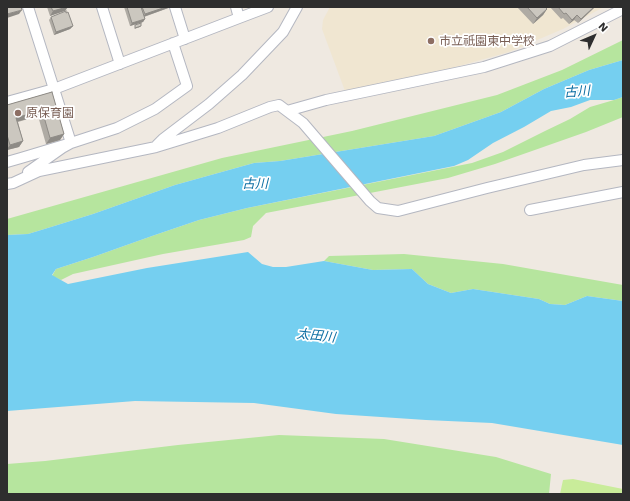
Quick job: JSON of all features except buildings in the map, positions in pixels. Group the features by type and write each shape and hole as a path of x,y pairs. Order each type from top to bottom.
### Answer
{"street":[{"path":"28,7 71,143"},
{"path":"102,7 120,64"},
{"path":"175,7 185,39"},
{"path":"236,7 239,18"},
{"path":"7,102 54,89 268,7"},
{"path":"156,147 163,139 209,104 242,75 283,32 297,7"},
{"path":"287,111 326,100 484,67 550,46 623,9"},
{"path":"7,162 117,128 155,109 187,86 173,43"},
{"path":"10,184 39,171 156,147 218,128 270,107 279,105 303,123 370,201 378,208 398,211 584,165 623,160"},
{"path":"10,184 71,143"},
{"path":"530,210 623,192"}],"shaded area":[{"name":"市立祇園東中学校","path":"330,7 602,8 563,29 509,52 420,77 345,91 322,29 323,20"}],"green space":[{"path":"623,40 623,60 589,70 544,89 501,112 434,136 280,161 254,163 175,185 93,214 28,234 7,235 7,219 222,158 352,131 497,95 562,70"},
{"path":"623,97 623,117 586,132 495,164 448,178 266,213 253,226 251,237 244,240 163,254 73,274 61,280 52,276 56,269 199,220 247,208 472,163 503,152 570,119 590,107"},
{"path":"404,254 503,264 623,285 623,301 587,296 565,305 550,304 539,299 473,289 451,293 428,284 412,269 373,270 324,261 329,256"},
{"path":"279,435 384,439 496,457 551,474 549,494 7,494 7,464"},
{"path":"573,479 623,489 623,494 560,494 563,480"}],"water":[{"path":"623,60 623,97 614,100 590,100 571,107 551,111 493,143 468,160 454,166 247,208 199,220 56,269 52,275 68,284 147,268 248,252 262,264 273,267 286,267 324,261 373,270 412,269 428,284 451,293 473,289 539,299 550,304 565,305 587,296 623,301 623,445 492,423 336,414 254,403 135,401 7,411 7,235 28,234 93,214 175,185 254,163 280,161 434,136 501,112 544,89 589,70"}],"place":[{"name":"市立祇園東中学校","path":"431,41"},
{"name":"原保育園","path":"18,113"}],"water label":[{"name":"古川","path":"577,92"},
{"name":"古川","path":"255,184"},
{"name":"太田川","path":"316,336"}]}
